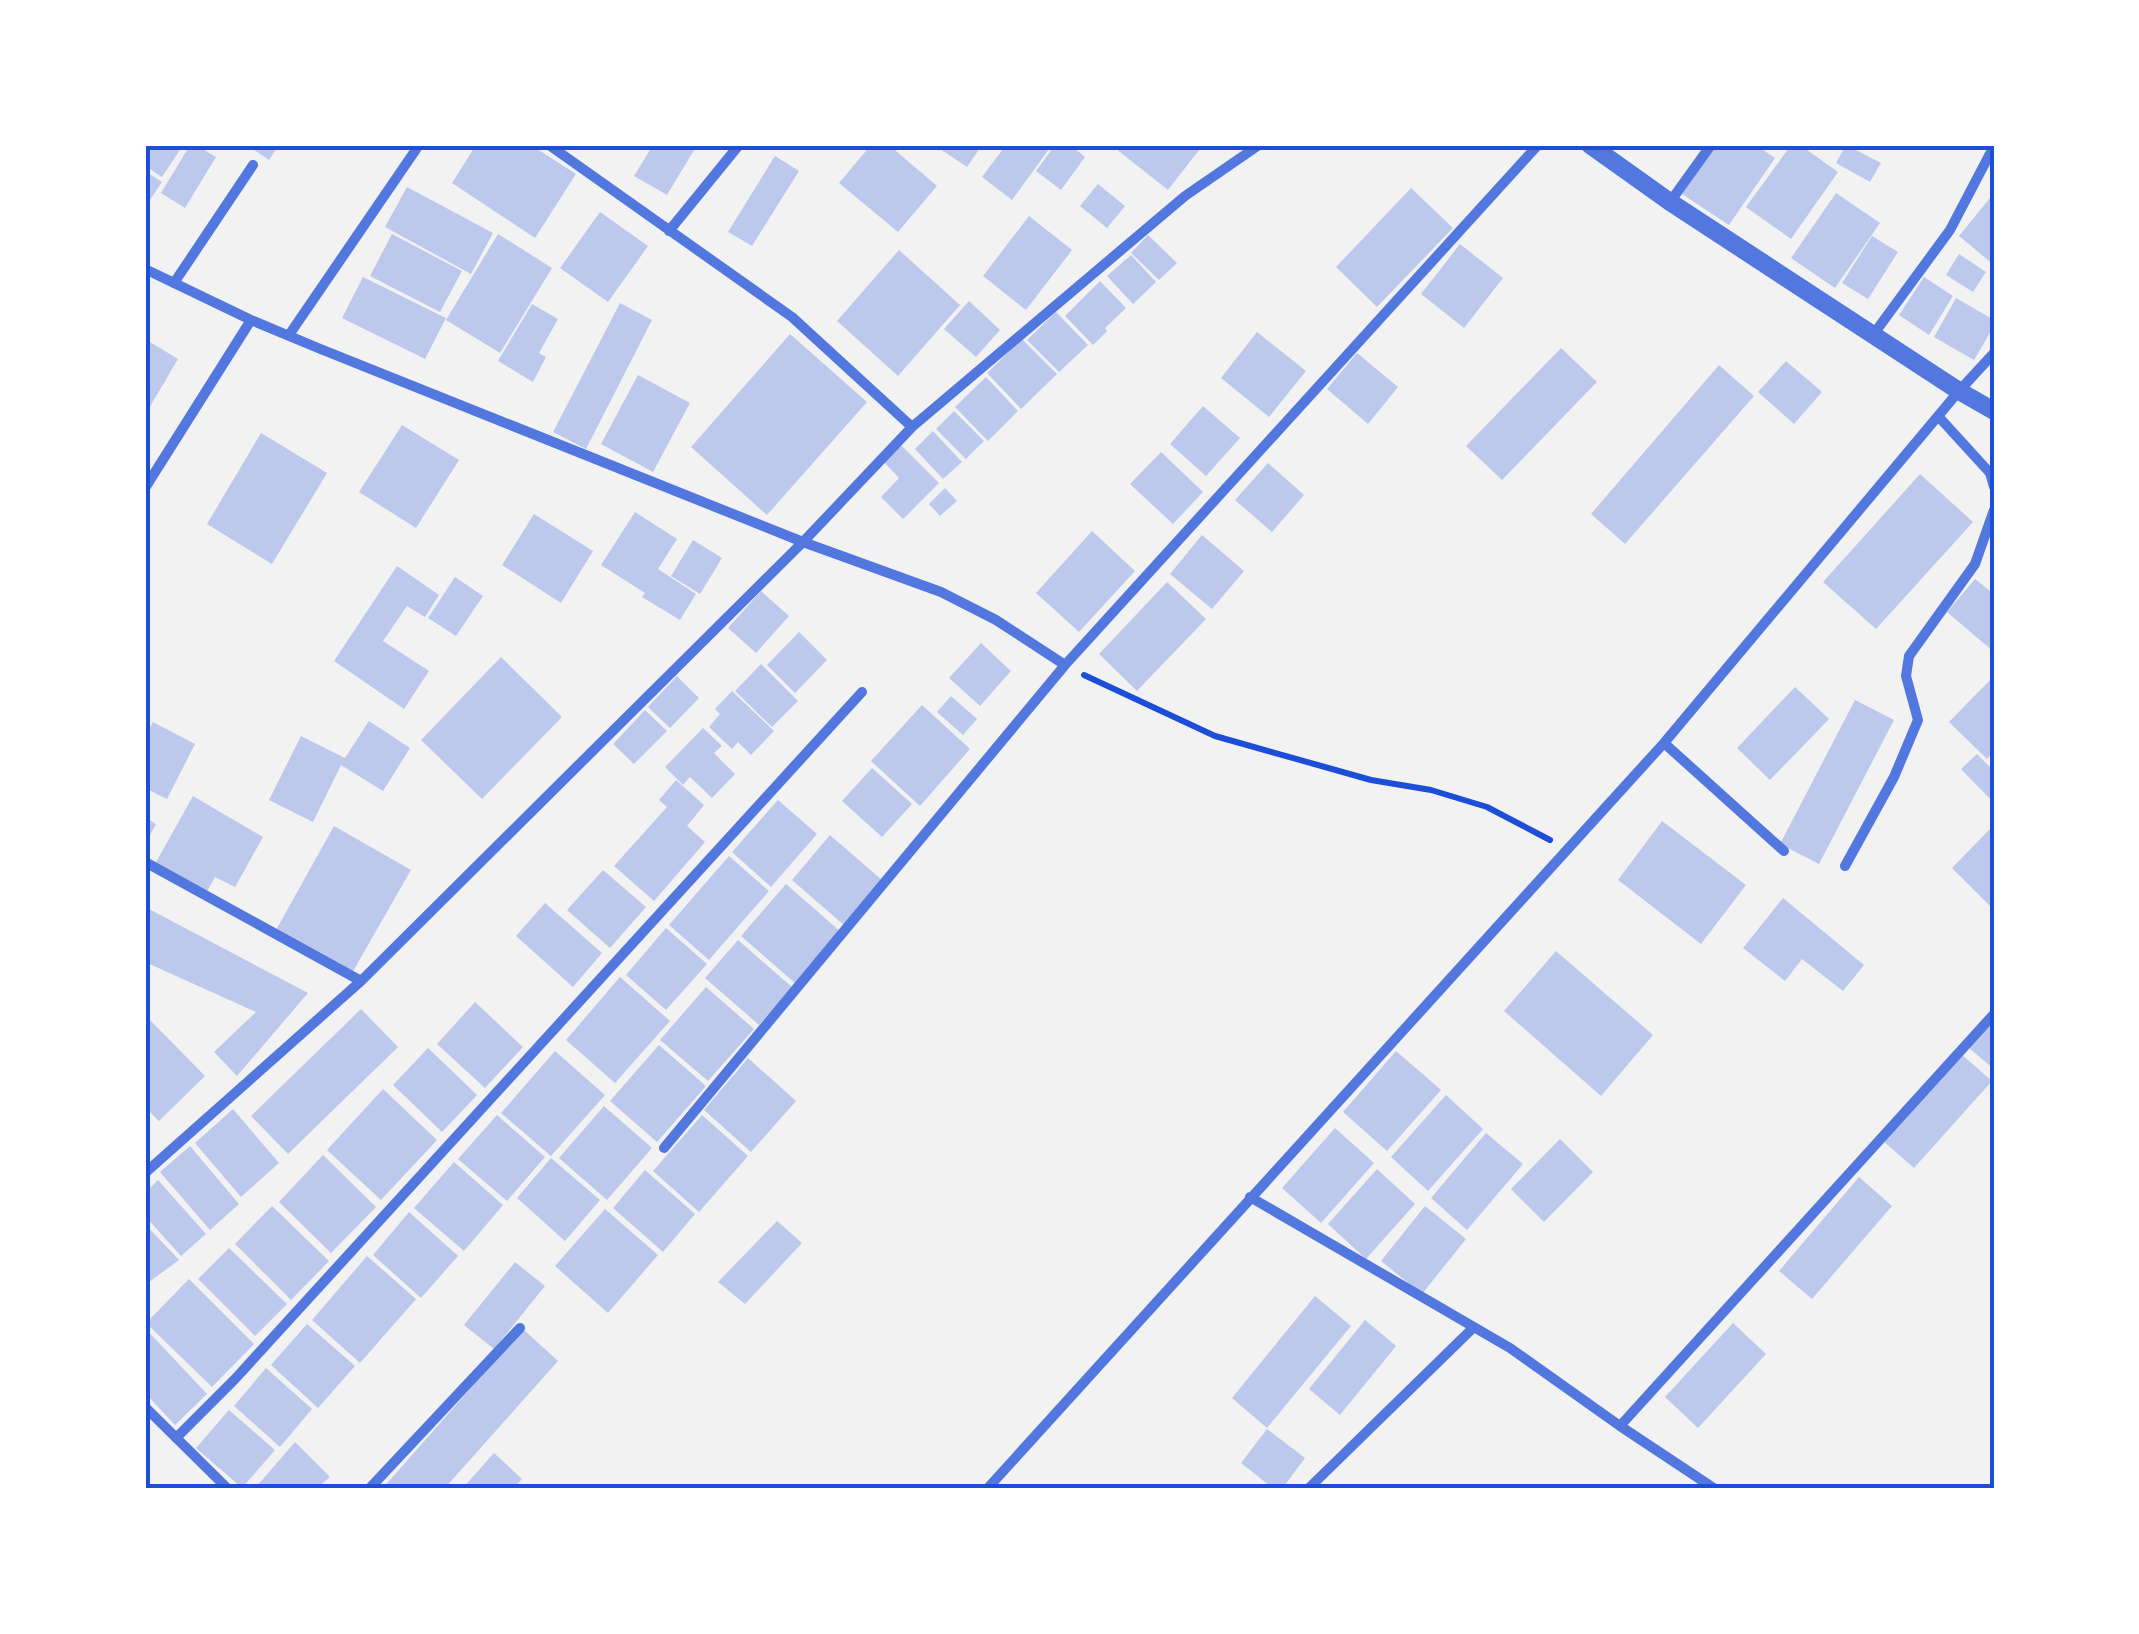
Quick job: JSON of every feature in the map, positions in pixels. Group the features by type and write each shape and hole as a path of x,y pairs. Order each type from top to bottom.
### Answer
{"street":[{"path":"289,335 420,145"},
{"path":"549,145 792,317 912,427"},
{"path":"670,231 739,145"},
{"path":"145,1173 361,982 803,542 912,427 1184,196 1260,145"},
{"path":"664,1148 1065,665 1538,145"},
{"path":"1590,145 1670,202 1994,411"},
{"path":"1670,202 1711,145"},
{"path":"1873,335 1950,230 1994,146"},
{"path":"174,283 253,165"},
{"path":"145,270 251,320 803,542 942,592 996,620 1065,665"},
{"path":"145,488 251,320"},
{"path":"987,1489 1664,744 1994,353"},
{"path":"1938,416 1990,474 1994,488"},
{"path":"1844,866 1894,777 1918,720 1906,676 1909,656 1976,564 1994,510"},
{"path":"176,1438 236,1379 862,692"},
{"path":"1664,744 1784,851"},
{"path":"145,862 361,982"},
{"path":"1620,1426 1994,1014"},
{"path":"1250,1197 1510,1348 1715,1489"},
{"path":"369,1489 520,1328"},
{"path":"1308,1489 1473,1328"},
{"path":"145,1407 220,1486"}],"path":[{"path":"1065,665 1215,736 1371,780 1431,790 1487,807 1569,850"}],"building":[{"path":"145,145 183,145 162,177 145,166"},
{"path":"190,145 216,157 185,208 161,193"},
{"path":"247,145 279,145 269,160"},
{"path":"476,145 531,145 576,174 535,238 452,183"},
{"path":"653,145 697,145 667,195 634,176"},
{"path":"871,145 889,145 937,186 898,232 839,183"},
{"path":"942,145 982,145 967,167 940,149"},
{"path":"1006,145 1052,145 1012,200 982,177"},
{"path":"1055,145 1076,145 1074,148 1085,157 1061,190 1036,171"},
{"path":"1111,145 1203,145 1168,190"},
{"path":"1714,145 1756,145 1775,158 1729,225 1682,194"},
{"path":"1791,145 1800,145 1838,172 1791,239 1746,207"},
{"path":"1846,145 1881,163 1870,182 1836,163"},
{"path":"775,156 799,171 752,246 728,232"},
{"path":"145,171 162,182 145,207"},
{"path":"1098,184 1125,206 1107,228 1080,206"},
{"path":"407,187 493,233 471,274 385,227"},
{"path":"1411,188 1453,228 1377,307 1336,267"},
{"path":"1836,193 1880,223 1835,288 1791,258"},
{"path":"1994,193 1994,265 1959,236"},
{"path":"600,212 648,246 608,302 560,268"},
{"path":"1029,216 1072,250 1026,310 983,276"},
{"path":"392,234 462,271 440,312 370,276"},
{"path":"498,234 552,268 500,353 446,320"},
{"path":"1148,235 1177,263 1159,280 1131,253"},
{"path":"1872,236 1898,252 1868,299 1842,283"},
{"path":"1460,244 1503,278 1464,328 1421,294"},
{"path":"899,250 960,305 898,376 837,321"},
{"path":"1959,254 1986,272 1973,292 1946,275"},
{"path":"1131,255 1156,282 1133,304 1107,276"},
{"path":"363,277 446,318 425,359 342,318"},
{"path":"1924,277 1953,296 1929,335 1899,315"},
{"path":"1100,281 1126,308 1093,345 1065,316"},
{"path":"1956,298 1994,320 1974,360 1934,337"},
{"path":"969,301 1000,330 976,357 944,329"},
{"path":"620,303 652,320 586,449 553,432"},
{"path":"532,304 558,319 539,353 546,357 533,382 498,361"},
{"path":"1056,312 1088,345 1059,372 1027,340"},
{"path":"1257,332 1306,371 1269,417 1221,378"},
{"path":"790,334 867,402 767,515 691,447"},
{"path":"145,339 178,359 145,415"},
{"path":"1022,339 1057,374 1021,409 987,373"},
{"path":"1561,348 1597,382 1502,480 1466,446"},
{"path":"1357,353 1398,387 1368,424 1327,389"},
{"path":"1786,361 1822,392 1794,424 1758,392"},
{"path":"1719,365 1754,396 1625,544 1591,514"},
{"path":"638,375 690,403 653,472 601,444"},
{"path":"986,377 1018,411 988,441 955,407"},
{"path":"1203,406 1240,438 1206,476 1170,444"},
{"path":"954,411 984,441 966,459 936,429"},
{"path":"402,425 459,460 416,528 359,492"},
{"path":"933,431 962,462 943,479 915,449"},
{"path":"261,433 327,473 272,564 207,524"},
{"path":"901,445 939,483 903,519 881,497 899,478 884,462"},
{"path":"1161,452 1203,492 1173,524 1130,484"},
{"path":"1268,463 1304,495 1272,532 1235,500"},
{"path":"1920,474 1973,522 1876,629 1823,582"},
{"path":"945,488 957,501 940,516 929,504"},
{"path":"635,512 677,539 658,569 696,594 680,620 601,565"},
{"path":"534,514 593,551 561,603 502,565"},
{"path":"1092,531 1135,571 1079,632 1036,593"},
{"path":"1202,535 1244,571 1212,609 1170,574"},
{"path":"693,540 722,558 700,594 671,576"},
{"path":"397,566 439,595 425,617 407,606 383,641 429,671 404,709 334,661"},
{"path":"455,577 483,596 456,636 428,618"},
{"path":"1975,579 1994,594 1994,652 1947,612"},
{"path":"1167,582 1206,619 1137,691 1099,654"},
{"path":"761,591 789,616 756,653 728,628"},
{"path":"799,632 827,660 795,693 767,665"},
{"path":"981,643 1011,671 980,706 949,678"},
{"path":"501,657 562,717 482,799 421,740"},
{"path":"761,664 798,701 772,727 735,691"},
{"path":"677,676 699,698 670,728 648,707"},
{"path":"1994,676 1994,751 1987,759 1949,722"},
{"path":"1795,687 1829,719 1770,780 1737,748"},
{"path":"732,691 774,731 751,755 738,742 732,749 709,727 720,714 715,709"},
{"path":"951,696 977,719 963,735 937,712"},
{"path":"1855,700 1894,720 1819,864 1780,844"},
{"path":"922,705 970,749 920,806 871,761"},
{"path":"645,710 667,731 634,764 613,744"},
{"path":"369,721 410,748 383,791 341,765 313,822 269,800 301,736 345,758"},
{"path":"153,722 195,744 167,799 145,788 145,737"},
{"path":"703,728 722,746 714,753 735,774 712,798 690,777 683,785 665,767"},
{"path":"1977,754 1994,771 1994,793 1989,798 1961,769"},
{"path":"872,768 912,804 882,837 842,801"},
{"path":"676,780 704,805 687,826 705,842 654,901 614,866 667,807 659,800"},
{"path":"193,796 263,837 235,887 215,877 206,893 155,864"},
{"path":"778,800 817,834 771,887 732,852"},
{"path":"145,817 156,824 145,845"},
{"path":"1662,821 1746,885 1701,944 1618,880"},
{"path":"1994,825 1994,910 1952,868"},
{"path":"334,826 411,870 352,973 276,930"},
{"path":"830,835 883,881 845,926 792,880"},
{"path":"729,856 769,891 709,960 669,925"},
{"path":"603,870 646,907 610,948 567,910"},
{"path":"786,884 841,932 796,984 741,936"},
{"path":"1783,898 1864,965 1843,991 1802,959 1785,981 1743,948"},
{"path":"545,903 602,953 573,987 516,936"},
{"path":"149,909 308,993 237,1076 214,1052 256,1012 145,962 145,919"},
{"path":"666,928 707,964 666,1010 626,975"},
{"path":"738,940 792,987 759,1025 705,978"},
{"path":"1556,951 1653,1035 1601,1096 1504,1011"},
{"path":"620,977 670,1021 615,1083 566,1040"},
{"path":"706,987 754,1029 708,1081 660,1040"},
{"path":"475,1002 523,1047 485,1088 437,1044"},
{"path":"361,1009 398,1047 288,1154 251,1116"},
{"path":"145,1015 205,1076 159,1121 145,1107"},
{"path":"1994,1019 1994,1069 1969,1048"},
{"path":"659,1045 706,1086 657,1142 610,1101"},
{"path":"428,1048 477,1095 442,1132 393,1085"},
{"path":"555,1051 605,1095 551,1156 501,1113"},
{"path":"1396,1051 1441,1090 1387,1151 1343,1112"},
{"path":"1960,1053 1992,1081 1914,1168 1883,1141"},
{"path":"748,1058 796,1101 751,1152 704,1110"},
{"path":"383,1089 437,1140 381,1200 327,1150"},
{"path":"1446,1095 1483,1129 1428,1191 1391,1157"},
{"path":"604,1106 652,1148 607,1200 559,1158"},
{"path":"233,1109 279,1163 241,1197 195,1143"},
{"path":"497,1115 545,1157 507,1201 458,1159"},
{"path":"702,1115 748,1156 699,1212 653,1171"},
{"path":"1335,1128 1374,1163 1321,1223 1282,1188"},
{"path":"1486,1133 1523,1164 1467,1230 1431,1198"},
{"path":"1560,1139 1593,1172 1544,1222 1511,1189"},
{"path":"190,1146 239,1204 210,1230 160,1172"},
{"path":"323,1155 376,1207 331,1253 279,1202"},
{"path":"551,1158 600,1200 565,1241 517,1198"},
{"path":"454,1162 503,1205 464,1251 414,1208"},
{"path":"1377,1169 1415,1204 1366,1259 1328,1224"},
{"path":"645,1170 695,1214 663,1252 613,1208"},
{"path":"1859,1177 1892,1206 1812,1299 1779,1271"},
{"path":"158,1180 206,1234 181,1256 145,1216 145,1193"},
{"path":"272,1206 329,1261 291,1300 235,1244"},
{"path":"1425,1206 1466,1239 1422,1294 1381,1261"},
{"path":"605,1209 658,1255 608,1313 555,1266"},
{"path":"409,1212 458,1256 421,1298 373,1255"},
{"path":"777,1221 802,1243 745,1304 718,1282"},
{"path":"145,1224 179,1260 145,1285"},
{"path":"229,1248 287,1304 255,1336 198,1279"},
{"path":"367,1256 416,1299 360,1363 312,1320"},
{"path":"515,1262 545,1286 494,1349 464,1325"},
{"path":"189,1279 254,1344 212,1387 146,1323"},
{"path":"1315,1296 1351,1326 1267,1428 1232,1398"},
{"path":"1365,1320 1396,1346 1340,1415 1309,1389"},
{"path":"1733,1323 1766,1354 1698,1428 1665,1397"},
{"path":"307,1324 355,1366 318,1408 271,1365"},
{"path":"145,1328 207,1394 175,1425 145,1393"},
{"path":"523,1329 558,1361 444,1489 382,1489"},
{"path":"266,1368 312,1409 280,1447 234,1406"},
{"path":"229,1410 275,1450 242,1488 196,1448"},
{"path":"1267,1429 1305,1458 1282,1489 1274,1489 1241,1463"},
{"path":"295,1442 330,1477 316,1489 257,1486"},
{"path":"494,1453 522,1479 513,1489 462,1489"}]}
